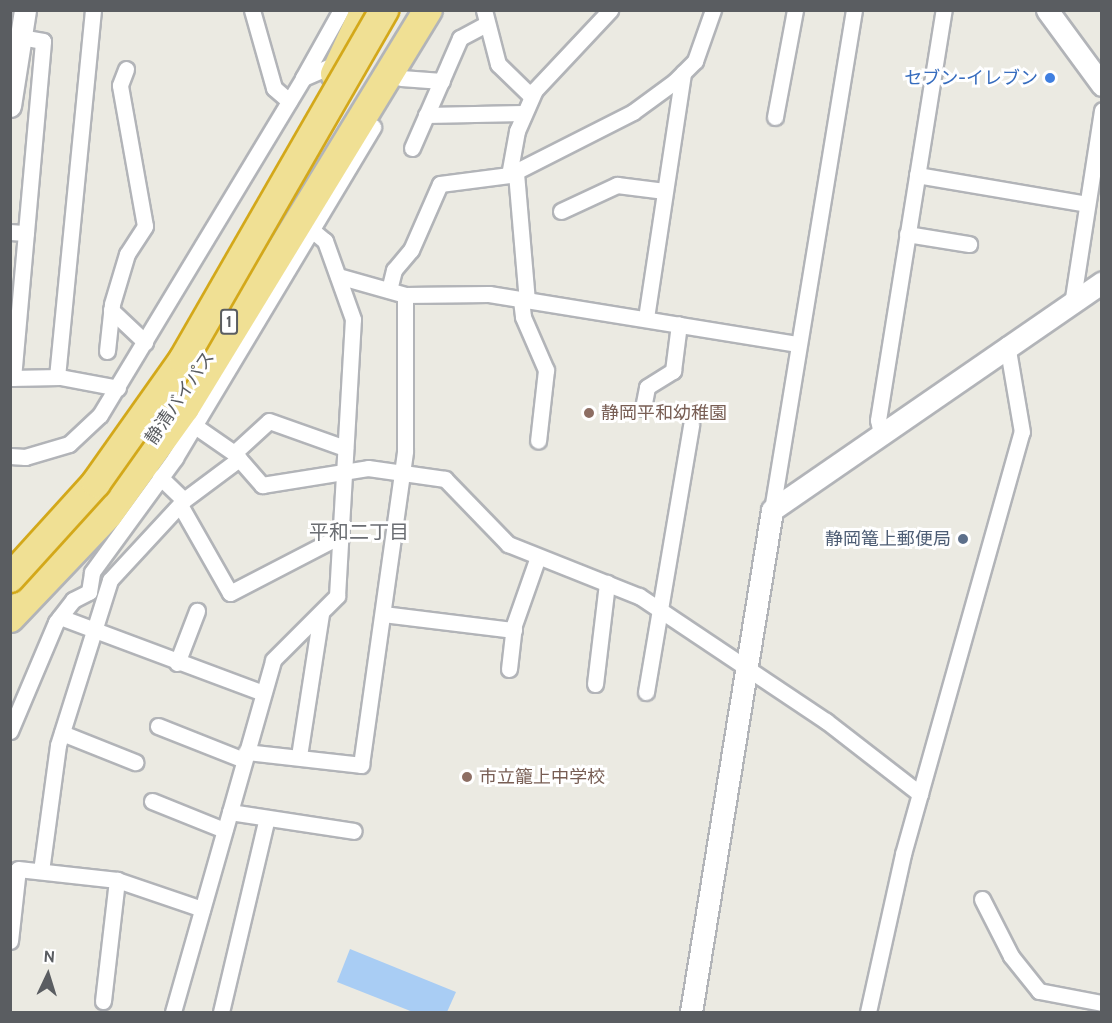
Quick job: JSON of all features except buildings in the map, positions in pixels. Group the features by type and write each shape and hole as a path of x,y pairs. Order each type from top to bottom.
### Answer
{"highway":[{"path":"10,588 46,550 148,420 340,61 364,10"},
{"name":"静清バイパス","path":"10,578 96,483 183,360 384,10"},
{"name":"静清バイパス","path":"10,607 119,484 173,412 408,10"},
{"path":"10,618 154,474 372,94 428,10"}],"street":[{"path":"10,106 25,10"},
{"path":"57,377 93,10"},
{"path":"252,10 274,88 289,101"},
{"path":"10,456 25,457 69,444 100,415 146,342 341,10"},
{"path":"10,731 34,664 60,617 89,592 92,572 154,474 195,426 313,231 401,78 434,10"},
{"path":"538,441 546,370 523,316 524,301 513,174 523,113 531,96 610,10"},
{"path":"390,290 394,270 411,250 440,184 513,174 633,112 695,61 713,10"},
{"path":"775,117 795,10"},
{"path":"691,1012 749,669 798,344 854,10"},
{"path":"881,433 878,420 944,10"},
{"path":"1047,10 1101,85"},
{"path":"411,148 460,38 485,17 498,64 531,96"},
{"path":"21,37 43,41 18,233 12,378 57,377 118,388"},
{"path":"303,78 340,61"},
{"path":"107,351 111,310 127,254 145,226 120,85 126,69"},
{"path":"646,318 683,73"},
{"path":"401,78 442,81"},
{"path":"1073,298 1101,110"},
{"path":"426,115 523,113"},
{"path":"917,175 1087,204"},
{"path":"561,212 617,185 665,191"},
{"path":"173,1012 263,693 279,651 321,614 337,596 338,537 353,319 325,241 313,231"},
{"path":"907,234 969,244"},
{"path":"338,276 405,295 489,294 798,344"},
{"path":"772,510 1073,298 1101,282"},
{"path":"158,726 245,756 300,756 361,765 402,472 405,295"},
{"path":"111,310 146,342"},
{"path":"643,408 647,387 673,371 679,324"},
{"path":"868,1012 920,794 1022,432 1007,344"},
{"path":"41,871 62,733 98,632 110,580 182,502 237,456 269,421 345,448"},
{"path":"646,692 658,608 691,424"},
{"path":"195,426 237,456 262,485 344,469 402,472 445,478 458,487 504,541 538,557 607,583 658,608 749,669 920,794"},
{"path":"154,474 182,502 230,593 338,537"},
{"path":"10,552 46,550"},
{"path":"509,669 514,630 538,557"},
{"path":"595,684 607,583"},
{"path":"177,663 197,611"},
{"path":"300,756 321,614"},
{"path":"383,614 514,630"},
{"path":"60,617 177,663 263,693"},
{"path":"62,733 135,762"},
{"path":"152,801 224,830"},
{"path":"230,812 354,831"},
{"path":"221,1012 267,818"},
{"path":"10,941 18,869 117,880 202,909"},
{"path":"103,1001 117,880"},
{"path":"982,898 1011,956 1039,991 1101,1003"}],"water":[{"path":"350,949 456,992 447,1012 413,1012 337,982"}],"place":[{"name":"セブン-イレブン","path":"1050,78"},
{"name":"静岡平和幼稚園","path":"589,413"},
{"name":"静岡篭上郵便局","path":"963,539"},
{"name":"市立籠上中学校","path":"467,777"}],"district":[{"name":"平和二丁目","path":"359,532"}]}
